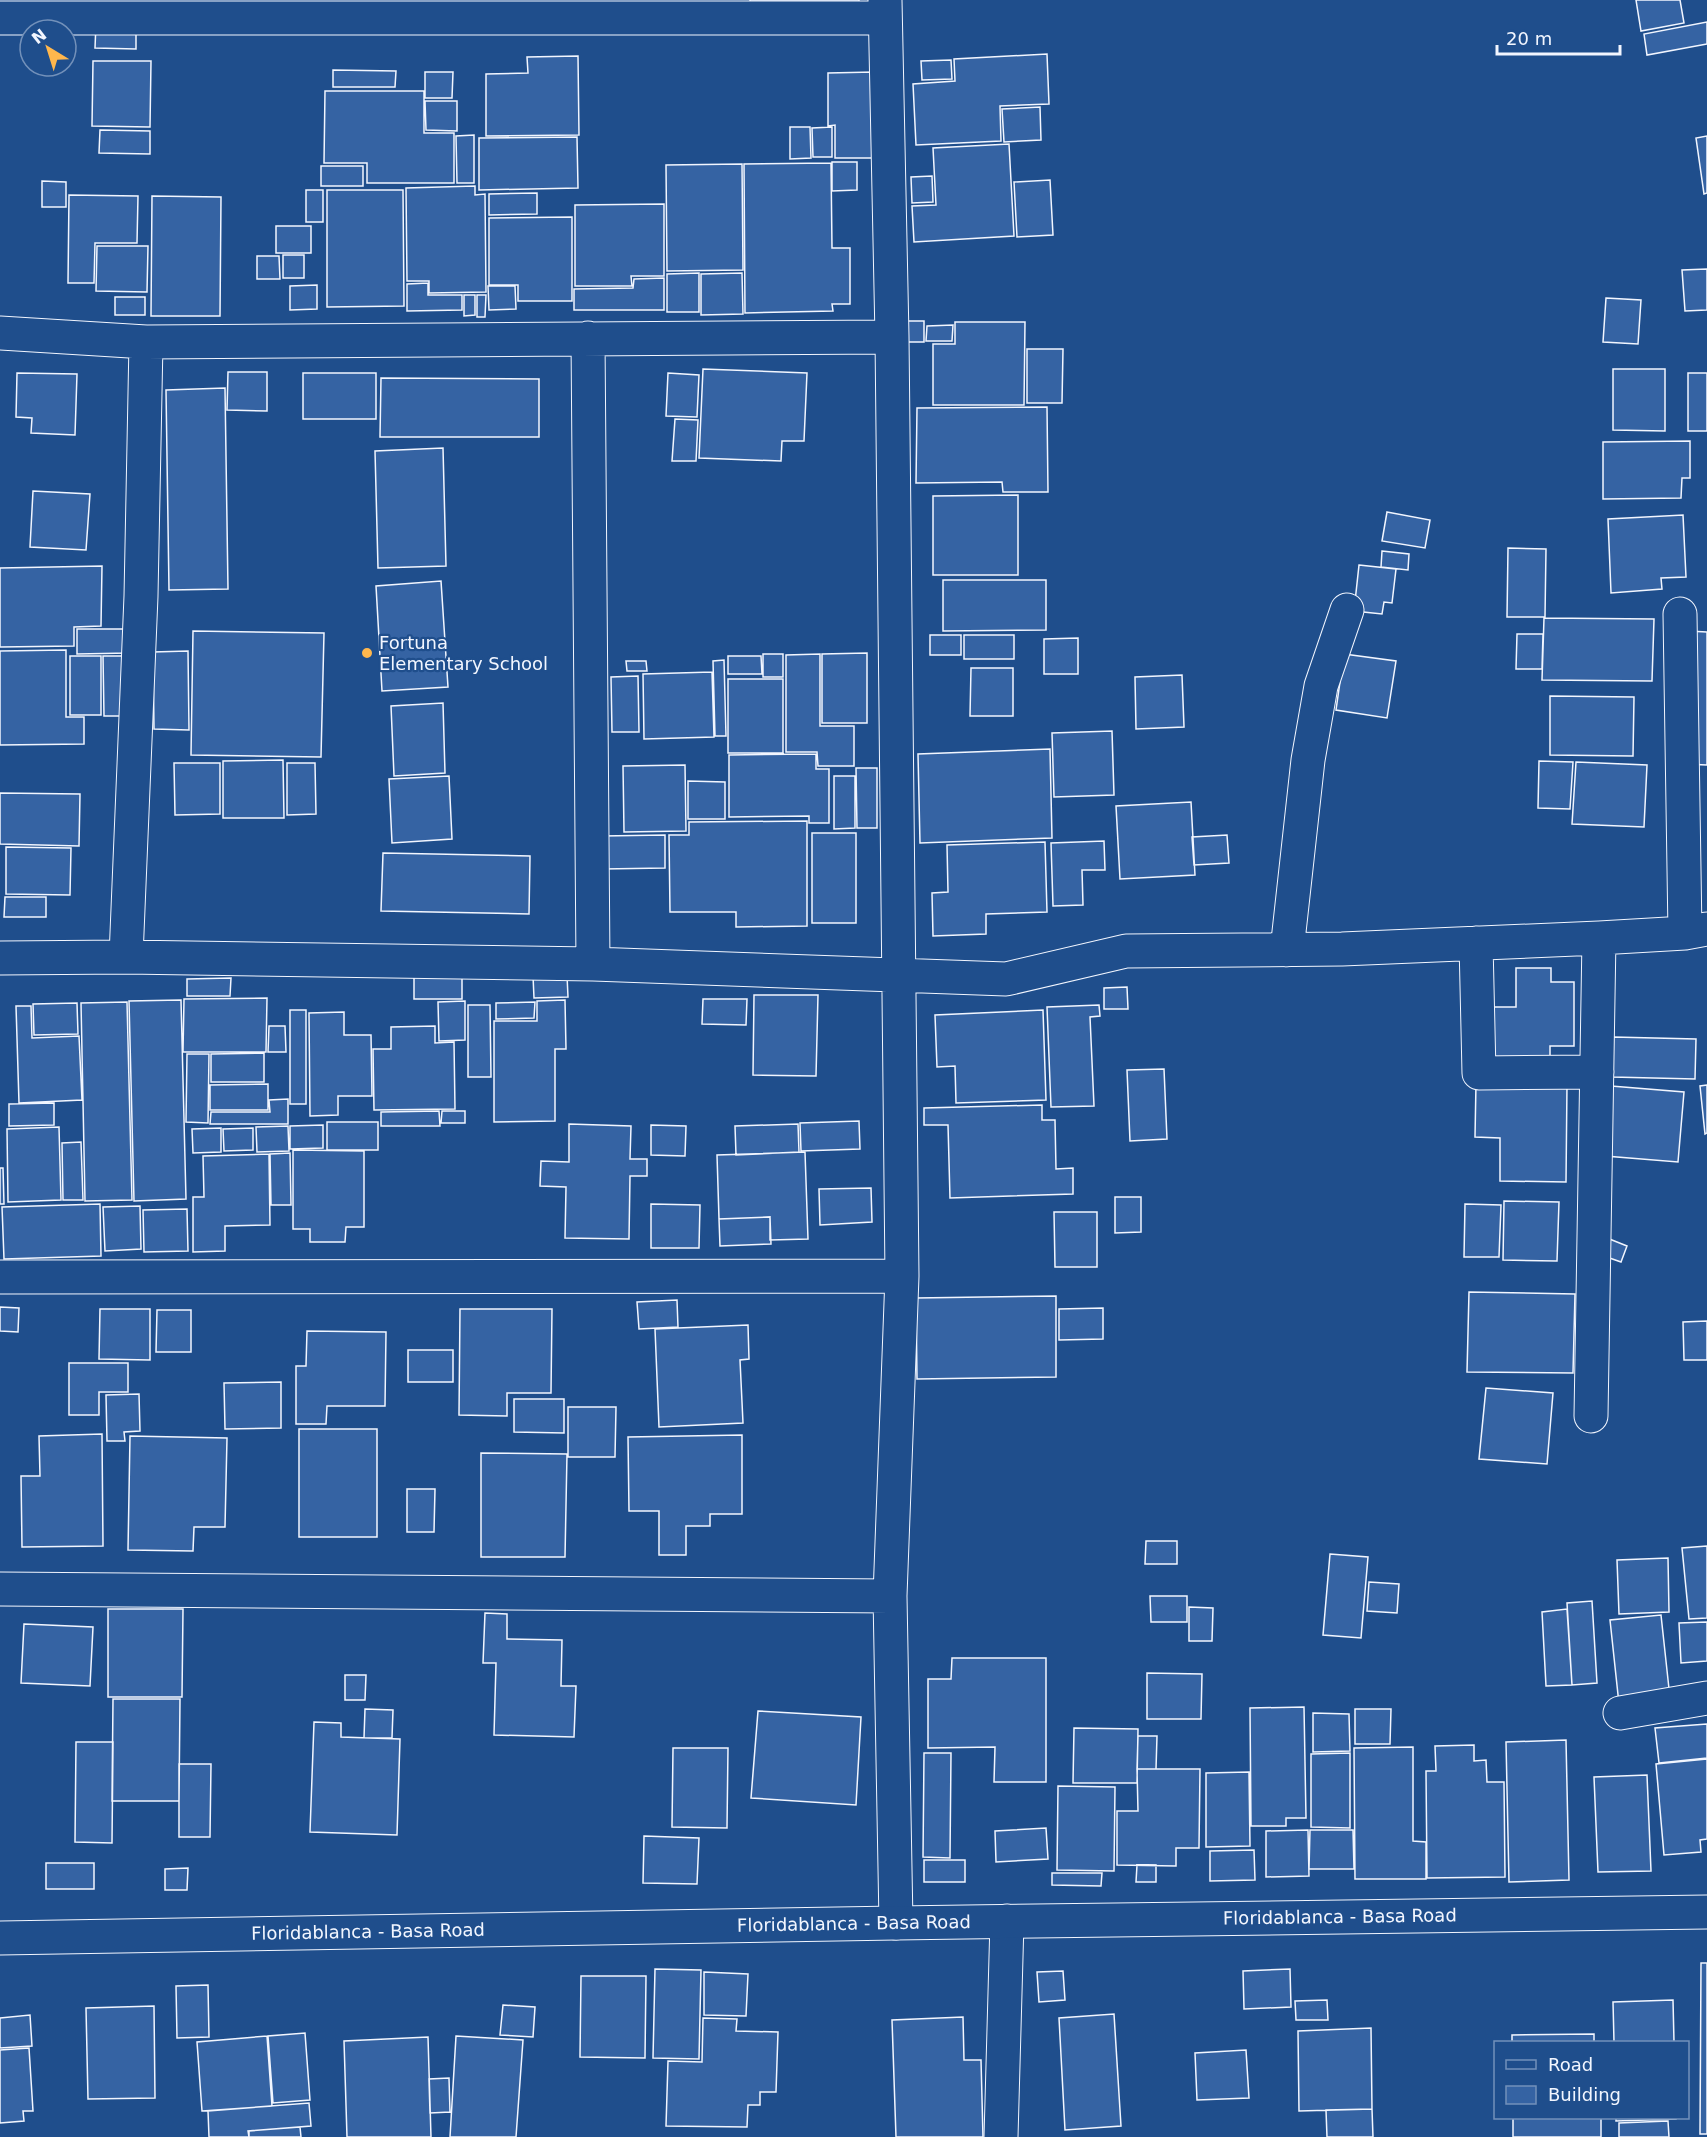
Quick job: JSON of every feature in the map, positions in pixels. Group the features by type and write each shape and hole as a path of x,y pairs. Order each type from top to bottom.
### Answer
{"street":[{"path":"0,18 885,9 892,338 902,1276 890,1596 896,1923"},
{"path":"0,333 146,342 892,338"},
{"path":"588,338 593,964"},
{"path":"126,957 141,596 146,342"},
{"path":"1287,950 1308,760 1321,686 1347,610"},
{"path":"0,958 126,957 593,964 1006,979 1126,951 1287,950 1599,938 1696,931 1680,614"},
{"path":"1592,1416 1599,938"},
{"path":"1476,943 1479,1073 1597,1072"},
{"path":"0,1277 902,1276"},
{"path":"0,1589 890,1596"},
{"path":"1620,1713 1707,1698"},
{"name":"Floridablanca - Basa Road","path":"0,1938 1707,1912"},
{"path":"1001,2137 1006,1921"}],"building":[{"path":"750,0 859,0 859,4 750,6"},
{"path":"1636,0 1680,0 1684,23 1641,31"},
{"path":"1707,22 1707,44 1647,55 1644,34"},
{"path":"96,23 136,23 136,49 95,48"},
{"path":"1047,54 1049,104 1000,106 1001,141 916,145 913,84 955,81 954,59"},
{"path":"578,56 579,135 486,136 486,74 528,73 527,57"},
{"path":"951,60 952,79 922,80 921,61"},
{"path":"93,61 151,61 150,127 92,126"},
{"path":"333,70 396,71 395,87 333,87"},
{"path":"425,72 453,72 452,98 425,98"},
{"path":"874,72 875,158 835,158 835,125 828,126 828,73"},
{"path":"325,91 424,91 424,133 454,133 454,183 367,183 367,163 324,163"},
{"path":"425,101 457,101 457,131 426,130"},
{"path":"1040,107 1041,140 1004,142 1002,109"},
{"path":"790,127 810,127 811,158 790,159"},
{"path":"832,127 832,157 813,157 812,128"},
{"path":"100,130 150,131 150,154 99,153"},
{"path":"474,135 474,183 457,183 456,136"},
{"path":"1707,136 1707,193 1704,194 1696,138"},
{"path":"577,137 578,188 479,190 479,138"},
{"path":"1009,144 1014,236 914,242 912,206 936,205 933,148"},
{"path":"832,162 857,162 857,190 832,191"},
{"path":"831,163 832,248 850,248 850,304 832,304 833,311 745,313 744,164"},
{"path":"742,164 743,270 667,271 666,165"},
{"path":"321,166 363,166 363,186 321,186"},
{"path":"932,176 933,202 912,203 911,177"},
{"path":"1050,180 1053,235 1017,237 1014,182"},
{"path":"42,181 66,182 66,207 42,207"},
{"path":"475,186 475,195 485,194 486,292 429,293 429,281 407,281 406,188"},
{"path":"306,190 323,190 323,222 306,222"},
{"path":"327,190 403,190 404,306 327,307"},
{"path":"537,193 537,214 489,215 489,194"},
{"path":"69,195 138,196 137,243 95,243 94,283 68,283"},
{"path":"152,196 221,197 220,316 151,316"},
{"path":"664,204 664,276 631,276 632,286 575,286 575,205"},
{"path":"572,217 572,301 518,301 518,285 489,285 489,218"},
{"path":"276,226 311,226 311,253 276,253"},
{"path":"97,246 148,246 147,292 96,291"},
{"path":"283,255 304,255 304,278 283,278"},
{"path":"257,256 279,256 280,279 257,279"},
{"path":"1707,269 1707,310 1685,311 1682,270"},
{"path":"699,273 699,312 667,312 667,274"},
{"path":"742,273 743,314 701,315 701,274"},
{"path":"664,278 664,310 574,310 574,289 633,288 634,279"},
{"path":"428,283 428,295 462,295 462,310 407,311 407,284"},
{"path":"317,285 317,309 290,310 290,286"},
{"path":"488,286 515,286 516,309 489,310"},
{"path":"464,295 475,295 475,315 464,316"},
{"path":"477,295 486,295 485,317 477,317"},
{"path":"115,297 145,297 145,315 115,315"},
{"path":"1606,298 1641,300 1638,344 1603,342"},
{"path":"903,321 924,321 924,342 902,342"},
{"path":"955,322 1025,322 1024,405 933,405 933,344 955,344"},
{"path":"953,325 952,341 926,341 927,326"},
{"path":"1027,349 1063,349 1062,403 1027,403"},
{"path":"703,369 807,373 804,441 782,441 781,461 699,458"},
{"path":"1613,369 1665,369 1665,431 1613,430"},
{"path":"228,372 267,372 267,411 227,410"},
{"path":"17,373 77,374 75,435 31,433 32,418 16,417"},
{"path":"303,373 376,373 376,419 303,419"},
{"path":"668,373 699,375 697,417 666,416"},
{"path":"1688,373 1707,373 1707,431 1688,431"},
{"path":"381,378 539,379 539,437 380,437"},
{"path":"225,388 228,589 169,590 166,390"},
{"path":"1047,407 1048,492 1003,492 1002,482 916,483 917,408"},
{"path":"675,419 698,420 696,461 672,461"},
{"path":"1690,441 1690,478 1682,478 1681,498 1603,499 1603,442"},
{"path":"443,448 446,566 378,568 375,451"},
{"path":"33,491 90,494 86,550 30,547"},
{"path":"1018,495 1018,575 933,575 933,496"},
{"path":"1387,512 1430,520 1425,548 1382,541"},
{"path":"1683,515 1686,577 1661,578 1662,589 1611,593 1608,519"},
{"path":"1508,548 1546,549 1545,617 1507,617"},
{"path":"1382,551 1409,554 1408,570 1381,567"},
{"path":"1359,565 1396,569 1392,603 1384,602 1382,614 1354,611"},
{"path":"102,566 101,626 74,627 74,646 0,647 0,568"},
{"path":"943,580 1046,580 1046,630 943,631"},
{"path":"441,581 448,687 382,691 376,586"},
{"path":"1544,618 1654,619 1652,681 1542,680"},
{"path":"77,629 129,629 129,653 77,654"},
{"path":"193,631 324,633 321,757 191,755"},
{"path":"1688,631 1707,632 1707,765 1684,764"},
{"path":"1517,634 1543,634 1542,669 1516,669"},
{"path":"930,635 961,635 961,655 930,655"},
{"path":"964,635 1014,635 1014,659 964,659"},
{"path":"1078,638 1078,674 1044,674 1044,639"},
{"path":"66,650 66,717 84,717 84,744 0,745 0,651"},
{"path":"188,651 189,730 154,729 153,652"},
{"path":"867,653 867,723 822,723 822,654"},
{"path":"763,654 783,654 783,677 763,677"},
{"path":"820,654 820,726 854,726 854,766 818,766 817,752 786,752 786,655"},
{"path":"1344,654 1396,661 1387,718 1336,710"},
{"path":"70,656 101,656 101,715 70,715"},
{"path":"103,656 131,656 131,716 104,716"},
{"path":"728,656 761,656 762,674 728,674"},
{"path":"724,660 726,736 715,736 713,661"},
{"path":"626,661 646,661 647,671 627,671"},
{"path":"971,668 1013,668 1013,716 970,716"},
{"path":"712,672 714,737 644,739 643,674"},
{"path":"1182,675 1184,727 1136,729 1135,677"},
{"path":"638,676 639,732 612,732 611,677"},
{"path":"728,679 783,679 783,753 728,753"},
{"path":"1550,696 1634,697 1633,756 1550,755"},
{"path":"443,703 445,773 394,776 391,706"},
{"path":"1112,731 1114,795 1054,797 1052,733"},
{"path":"1050,749 1052,838 920,843 918,754"},
{"path":"816,754 816,769 829,769 829,823 809,823 809,816 729,817 729,755"},
{"path":"283,760 284,818 223,818 223,761"},
{"path":"1539,761 1573,762 1570,809 1538,808"},
{"path":"1576,762 1647,765 1644,827 1572,824"},
{"path":"174,763 220,763 220,814 175,815"},
{"path":"287,763 315,763 316,814 287,815"},
{"path":"685,765 686,831 624,832 623,766"},
{"path":"856,768 877,768 877,828 857,828"},
{"path":"449,776 452,839 392,843 389,779"},
{"path":"834,776 855,776 855,828 834,829"},
{"path":"688,781 725,782 725,819 688,819"},
{"path":"0,793 80,794 79,846 0,844"},
{"path":"1191,802 1195,875 1120,879 1116,806"},
{"path":"807,821 807,926 736,927 736,912 670,912 669,835 689,835 689,822"},
{"path":"812,833 856,833 856,923 812,923"},
{"path":"665,835 665,868 603,869 602,836"},
{"path":"1227,835 1229,863 1194,865 1192,837"},
{"path":"1104,841 1105,870 1082,870 1083,905 1053,906 1051,843"},
{"path":"1045,842 1047,912 986,914 986,934 933,936 932,893 948,892 947,845"},
{"path":"6,847 71,848 70,895 6,894"},
{"path":"383,853 530,856 529,914 381,911"},
{"path":"5,897 46,897 46,917 4,917"},
{"path":"1516,968 1551,968 1551,982 1574,982 1574,1046 1550,1046 1550,1060 1483,1069 1492,1007 1516,1007"},
{"path":"414,974 462,974 462,999 414,999"},
{"path":"567,975 568,997 534,998 533,976"},
{"path":"231,978 230,996 187,996 187,979"},
{"path":"1127,987 1128,1009 1104,1009 1104,988"},
{"path":"754,995 818,995 816,1076 753,1075"},
{"path":"267,998 266,1052 183,1052 184,999"},
{"path":"703,999 747,999 746,1025 702,1024"},
{"path":"181,1000 186,1199 134,1201 129,1001"},
{"path":"565,1000 566,1049 555,1049 555,1121 494,1122 494,1021 537,1021 537,1001"},
{"path":"465,1001 465,1040 439,1041 438,1002"},
{"path":"127,1002 132,1200 85,1201 81,1003"},
{"path":"535,1002 534,1018 496,1019 496,1003"},
{"path":"77,1003 78,1034 34,1035 33,1004"},
{"path":"468,1005 490,1005 491,1077 468,1077"},
{"path":"1099,1005 1100,1016 1090,1017 1094,1106 1051,1107 1047,1007"},
{"path":"16,1006 31,1006 32,1038 79,1036 82,1100 19,1103"},
{"path":"290,1010 306,1010 306,1104 290,1104"},
{"path":"1043,1010 1046,1100 956,1103 955,1066 937,1067 935,1015"},
{"path":"344,1012 344,1035 371,1035 372,1096 338,1096 338,1115 310,1116 309,1013"},
{"path":"269,1026 285,1026 286,1052 268,1052"},
{"path":"435,1026 435,1043 454,1042 455,1109 374,1110 373,1049 391,1049 391,1027"},
{"path":"1613,1037 1696,1039 1695,1079 1612,1077"},
{"path":"264,1053 264,1082 211,1082 211,1054"},
{"path":"187,1054 209,1054 208,1123 186,1122"},
{"path":"1164,1069 1167,1139 1130,1141 1127,1070"},
{"path":"1476,1083 1567,1084 1566,1182 1500,1181 1500,1138 1475,1137"},
{"path":"268,1084 268,1110 210,1110 210,1085"},
{"path":"1707,1085 1707,1133 1705,1134 1700,1086"},
{"path":"1611,1086 1684,1092 1678,1162 1605,1156"},
{"path":"288,1099 288,1124 210,1124 211,1112 270,1112 269,1100"},
{"path":"54,1103 54,1125 9,1126 9,1104"},
{"path":"1042,1105 1042,1120 1055,1120 1056,1169 1073,1168 1073,1194 950,1198 948,1125 924,1125 924,1108"},
{"path":"439,1111 440,1126 381,1126 381,1112"},
{"path":"442,1111 465,1111 465,1123 441,1123"},
{"path":"859,1121 860,1149 801,1151 800,1123"},
{"path":"327,1122 378,1122 378,1150 327,1150"},
{"path":"569,1124 631,1126 630,1159 647,1159 647,1176 630,1176 629,1239 565,1238 566,1187 540,1186 541,1161 569,1162"},
{"path":"798,1124 799,1152 736,1155 735,1126"},
{"path":"323,1125 323,1148 290,1149 290,1126"},
{"path":"651,1125 686,1126 685,1156 651,1155"},
{"path":"288,1126 289,1151 257,1152 256,1127"},
{"path":"59,1127 61,1200 8,1202 7,1129"},
{"path":"221,1128 221,1152 193,1153 192,1129"},
{"path":"253,1128 253,1150 224,1151 223,1129"},
{"path":"81,1142 83,1200 63,1200 62,1143"},
{"path":"293,1150 364,1151 364,1227 346,1227 345,1242 310,1242 310,1229 293,1229"},
{"path":"805,1152 808,1239 770,1240 770,1217 719,1219 717,1155"},
{"path":"290,1153 291,1205 271,1205 270,1154"},
{"path":"269,1154 270,1225 225,1226 225,1251 193,1252 193,1197 204,1197 203,1156"},
{"path":"0,1168 3,1168 4,1204 0,1204"},
{"path":"871,1188 872,1222 820,1225 819,1189"},
{"path":"1115,1197 1141,1197 1141,1232 1115,1233"},
{"path":"1504,1201 1559,1202 1557,1261 1503,1260"},
{"path":"100,1204 101,1256 4,1259 2,1207"},
{"path":"651,1204 700,1205 699,1248 651,1248"},
{"path":"1465,1204 1501,1205 1499,1257 1464,1257"},
{"path":"140,1206 141,1249 105,1251 103,1207"},
{"path":"187,1209 188,1251 144,1252 143,1210"},
{"path":"1054,1212 1097,1212 1097,1267 1055,1267"},
{"path":"770,1217 771,1244 720,1246 719,1219"},
{"path":"1607,1238 1627,1246 1621,1262 1601,1255"},
{"path":"1469,1292 1575,1294 1573,1373 1467,1372"},
{"path":"1056,1296 1056,1377 917,1379 916,1298"},
{"path":"677,1300 678,1327 639,1329 637,1302"},
{"path":"0,1307 19,1308 18,1332 0,1331"},
{"path":"1103,1308 1103,1339 1059,1340 1059,1309"},
{"path":"100,1309 150,1309 150,1360 99,1359"},
{"path":"460,1309 552,1309 551,1393 507,1393 507,1416 459,1415"},
{"path":"157,1310 191,1310 191,1352 156,1352"},
{"path":"1707,1321 1707,1360 1684,1360 1683,1322"},
{"path":"748,1325 749,1359 740,1360 743,1423 659,1427 655,1329"},
{"path":"307,1331 386,1332 385,1406 327,1406 326,1424 296,1424 296,1366 306,1366"},
{"path":"408,1350 453,1350 453,1382 408,1382"},
{"path":"69,1363 128,1363 128,1392 99,1392 99,1415 69,1415"},
{"path":"281,1382 281,1428 225,1429 224,1383"},
{"path":"1486,1388 1553,1393 1547,1464 1479,1459"},
{"path":"139,1394 140,1431 124,1432 125,1441 107,1441 106,1395"},
{"path":"514,1399 564,1399 564,1433 514,1432"},
{"path":"568,1407 616,1407 615,1457 568,1457"},
{"path":"299,1429 377,1429 377,1537 299,1537"},
{"path":"102,1434 103,1546 22,1547 21,1476 40,1476 39,1436"},
{"path":"742,1435 742,1514 710,1514 710,1526 686,1526 686,1555 659,1555 659,1511 629,1511 628,1437"},
{"path":"130,1436 227,1438 225,1527 194,1527 193,1551 128,1550"},
{"path":"481,1453 567,1454 565,1557 481,1557"},
{"path":"407,1489 435,1489 434,1532 407,1532"},
{"path":"1146,1541 1177,1541 1177,1564 1145,1564"},
{"path":"1707,1546 1707,1618 1689,1619 1682,1548"},
{"path":"1330,1554 1368,1557 1361,1638 1323,1635"},
{"path":"1668,1558 1669,1612 1619,1614 1617,1560"},
{"path":"1369,1582 1399,1584 1397,1613 1367,1611"},
{"path":"1150,1596 1187,1596 1187,1622 1151,1622"},
{"path":"1592,1601 1597,1683 1572,1685 1567,1603"},
{"path":"1189,1607 1213,1608 1212,1641 1189,1641"},
{"path":"108,1609 183,1609 182,1697 108,1697"},
{"path":"1567,1609 1572,1685 1546,1686 1542,1612"},
{"path":"485,1613 507,1614 507,1639 562,1640 561,1686 576,1686 574,1737 494,1735 496,1663 483,1663"},
{"path":"1661,1615 1670,1698 1619,1704 1610,1620"},
{"path":"1707,1622 1707,1661 1681,1663 1679,1623"},
{"path":"24,1624 93,1627 90,1686 21,1683"},
{"path":"952,1658 1046,1658 1046,1782 994,1782 995,1747 928,1748 928,1679 951,1679"},
{"path":"1147,1673 1202,1674 1201,1719 1147,1719"},
{"path":"345,1675 366,1675 365,1700 345,1700"},
{"path":"113,1699 180,1699 179,1801 112,1801"},
{"path":"1304,1707 1306,1818 1286,1818 1286,1826 1251,1826 1250,1708"},
{"path":"365,1709 393,1710 392,1738 364,1738"},
{"path":"1355,1709 1391,1709 1390,1744 1355,1744"},
{"path":"758,1711 861,1717 856,1805 751,1798"},
{"path":"1313,1713 1349,1714 1350,1751 1313,1752"},
{"path":"314,1722 341,1723 341,1737 400,1739 397,1835 310,1832"},
{"path":"1707,1724 1707,1758 1659,1763 1655,1728"},
{"path":"1074,1728 1138,1729 1137,1783 1073,1783"},
{"path":"1138,1736 1157,1736 1156,1769 1137,1769"},
{"path":"1566,1740 1569,1880 1509,1882 1506,1742"},
{"path":"76,1742 113,1742 112,1843 75,1842"},
{"path":"1474,1745 1474,1761 1486,1760 1487,1782 1504,1782 1505,1877 1427,1878 1426,1771 1436,1771 1435,1746"},
{"path":"1413,1747 1413,1841 1426,1842 1426,1879 1355,1879 1354,1748"},
{"path":"673,1748 728,1748 727,1828 672,1827"},
{"path":"924,1753 951,1753 950,1858 923,1857"},
{"path":"1350,1753 1350,1828 1311,1827 1311,1754"},
{"path":"1707,1759 1707,1839 1700,1840 1701,1852 1664,1855 1656,1764"},
{"path":"179,1764 211,1764 210,1837 179,1837"},
{"path":"1137,1769 1200,1769 1199,1848 1176,1848 1176,1866 1117,1865 1117,1811 1138,1811"},
{"path":"1249,1772 1250,1846 1206,1847 1206,1773"},
{"path":"1647,1775 1651,1871 1598,1872 1594,1777"},
{"path":"1058,1786 1115,1787 1114,1871 1057,1870"},
{"path":"1046,1828 1048,1859 996,1862 995,1831"},
{"path":"1308,1830 1309,1876 1266,1877 1266,1831"},
{"path":"1310,1830 1353,1830 1354,1869 1309,1869"},
{"path":"644,1836 699,1838 697,1884 643,1883"},
{"path":"1254,1850 1255,1880 1210,1881 1210,1851"},
{"path":"924,1860 965,1860 965,1882 924,1882"},
{"path":"46,1863 94,1863 94,1889 46,1889"},
{"path":"1137,1865 1156,1865 1156,1882 1136,1882"},
{"path":"188,1868 187,1890 165,1890 165,1869"},
{"path":"1052,1873 1102,1873 1101,1886 1052,1885"},
{"path":"1701,1963 1707,1963 1707,2134 1700,2134"},
{"path":"655,1969 701,1970 699,2059 653,2058"},
{"path":"1290,1969 1291,2007 1244,2009 1243,1971"},
{"path":"1063,1971 1065,2000 1039,2002 1037,1972"},
{"path":"704,1972 748,1974 746,2016 704,2015"},
{"path":"581,1976 646,1976 645,2058 580,2057"},
{"path":"208,1985 209,2037 177,2038 176,1986"},
{"path":"1327,2000 1328,2020 1296,2020 1295,2001"},
{"path":"1673,2000 1674,2041 1614,2041 1613,2002"},
{"path":"503,2005 535,2007 533,2037 500,2035"},
{"path":"154,2006 155,2098 88,2099 86,2008"},
{"path":"1114,2014 1121,2126 1065,2130 1059,2018"},
{"path":"30,2015 32,2046 0,2048 0,2018"},
{"path":"963,2017 964,2060 981,2060 983,2137 896,2137 892,2020"},
{"path":"703,2018 737,2019 736,2031 778,2032 776,2092 760,2092 760,2105 748,2105 747,2127 666,2126 668,2061 702,2062"},
{"path":"1371,2028 1372,2109 1299,2111 1298,2031"},
{"path":"305,2033 310,2100 273,2103 268,2036"},
{"path":"1594,2034 1594,2041 1512,2041 1512,2035"},
{"path":"267,2036 272,2106 202,2111 197,2042"},
{"path":"456,2036 523,2040 516,2137 450,2137"},
{"path":"428,2037 431,2137 347,2137 344,2041"},
{"path":"29,2048 33,2111 23,2111 24,2121 0,2123 0,2050"},
{"path":"1246,2050 1249,2098 1197,2100 1195,2053"},
{"path":"449,2078 450,2112 430,2113 429,2079"},
{"path":"309,2103 311,2126 248,2131 249,2137 209,2137 208,2111"},
{"path":"1372,2109 1373,2137 1327,2137 1326,2110"},
{"path":"1513,2119 1601,2119 1601,2137 1513,2137"},
{"path":"1616,2119 1676,2119 1616,2121"},
{"path":"1668,2121 1669,2137 1619,2137 1619,2123"},
{"path":"300,2127 301,2137 249,2137 249,2131"}],"place":[{"name":"Fortuna Elementary School","path":"367,653"}]}
